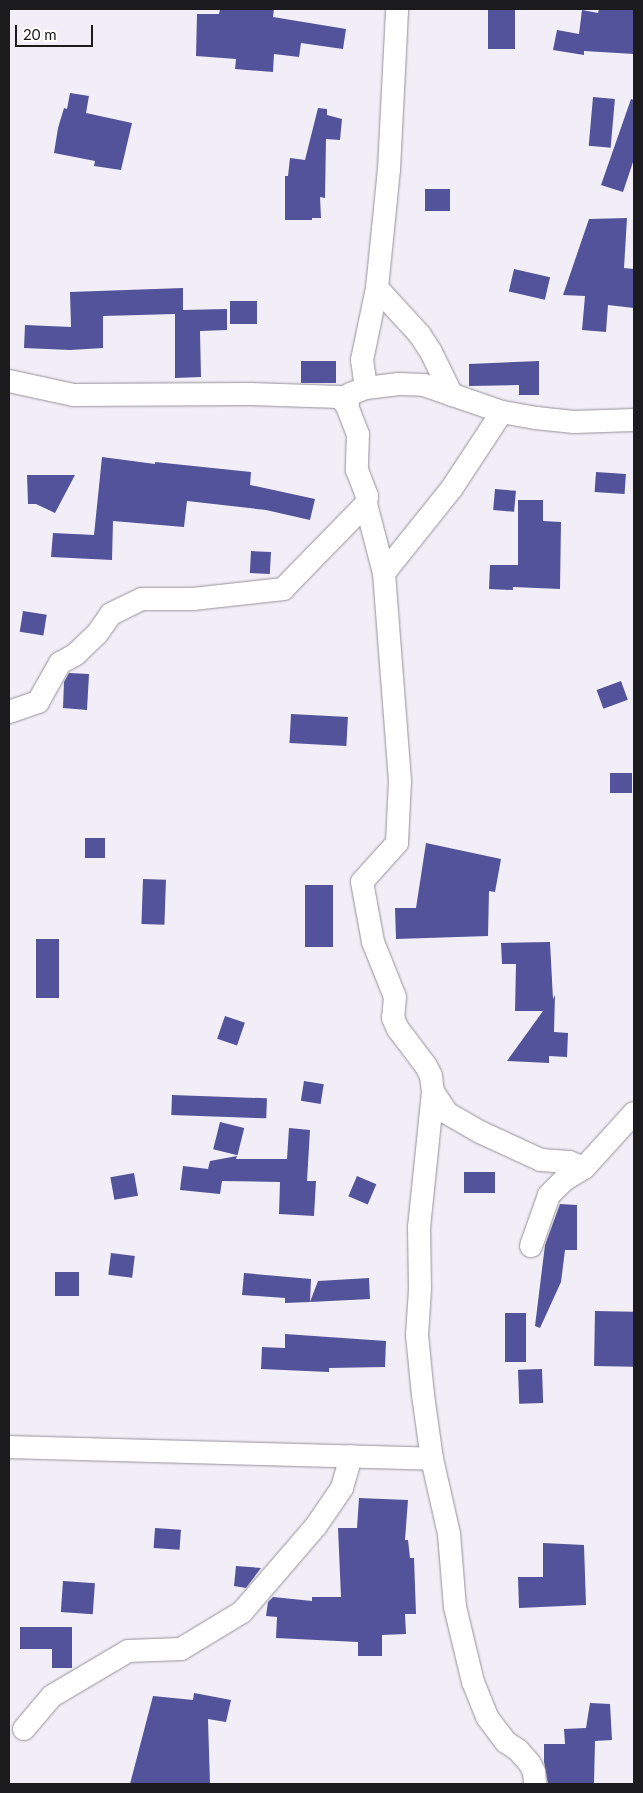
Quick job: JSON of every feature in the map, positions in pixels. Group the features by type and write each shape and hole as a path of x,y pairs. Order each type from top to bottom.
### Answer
{"street":[{"path":"366,388 362,360 377,288 389,169 397,9"},
{"path":"377,288 420,335 431,352 452,394"},
{"path":"9,382 74,395 250,394 340,397 347,406 358,434 357,470 367,496 366,504 384,573 400,781 397,843 362,882 374,942 395,997 394,1018 398,1029 426,1066 431,1076 433,1092 421,1189 417,1334 432,1459 449,1534 454,1607 473,1682 487,1717 506,1742 518,1750 530,1764 534,1772 535,1784"},
{"path":"347,406 350,394 366,388 400,384 424,385 502,412 536,418 574,422 634,420"},
{"path":"384,573 452,488 502,412"},
{"path":"9,712 38,702 60,663 76,654 97,634 111,614 142,599 193,599 283,589 366,504"},
{"path":"433,1092 447,1112 488,1136 541,1160 569,1162 584,1168"},
{"path":"531,1246 549,1196 564,1180 584,1168 634,1113"},
{"path":"9,1447 432,1459"},
{"path":"24,1729 52,1696 128,1651 181,1649 242,1612 316,1526 342,1488 351,1456"}],"building":[{"path":"220,9 274,9 273,17 346,29 343,49 301,43 299,57 274,54 273,72 235,69 236,59 196,56 197,14 219,14"},
{"path":"488,9 515,9 515,49 488,49"},
{"path":"599,9 634,9 634,54 584,51 584,55 553,50 557,30 579,34 582,10 598,13"},
{"path":"70,93 89,96 86,113 132,123 121,170 94,166 95,161 54,153 58,128 64,108 67,109"},
{"path":"593,97 615,99 611,148 589,146"},
{"path":"631,99 634,100 634,159 623,192 601,185"},
{"path":"318,108 327,109 327,115 342,119 340,140 326,139 325,198 320,197 321,218 285,220 285,176 288,176 290,158 305,160"},
{"path":"425,189 450,189 450,211 425,211"},
{"path":"627,218 624,268 634,269 634,308 608,305 606,332 582,330 585,296 563,295 589,219"},
{"path":"514,269 550,277 545,300 509,291"},
{"path":"183,288 183,310 227,309 227,330 200,331 201,377 175,378 175,314 103,316 103,348 70,350 24,348 25,325 71,327 70,292"},
{"path":"230,301 257,301 257,324 230,324"},
{"path":"301,361 336,361 336,383 301,383"},
{"path":"539,361 539,395 519,395 519,385 469,386 469,364"},
{"path":"102,457 155,464 155,462 251,472 250,485 315,499 310,520 266,510 187,501 184,527 113,521 112,560 51,557 53,533 94,535"},
{"path":"596,472 626,474 625,494 595,492"},
{"path":"27,475 75,475 55,513 36,504 28,504"},
{"path":"495,489 516,491 514,512 493,510"},
{"path":"518,500 543,500 543,521 561,522 560,589 513,587 513,590 489,589 490,565 518,565"},
{"path":"251,551 271,552 270,574 250,573"},
{"path":"23,611 47,615 43,635 20,632"},
{"path":"69,673 89,674 87,710 63,708 64,682"},
{"path":"621,681 628,700 603,709 597,690"},
{"path":"291,714 348,717 346,746 289,743"},
{"path":"610,773 632,773 632,793 610,793"},
{"path":"85,838 105,838 105,858 85,858"},
{"path":"426,843 501,859 495,892 489,891 488,936 396,939 395,908 416,908"},
{"path":"143,879 166,880 164,925 141,924"},
{"path":"305,885 333,885 333,947 305,947"},
{"path":"36,939 59,939 59,998 36,998"},
{"path":"550,942 553,999 555,995 554,1032 568,1033 567,1057 549,1056 549,1063 507,1061 543,1011 515,1011 516,964 502,964 501,943"},
{"path":"225,1016 245,1023 237,1046 217,1039"},
{"path":"304,1081 324,1084 321,1104 301,1101"},
{"path":"172,1095 267,1098 266,1118 171,1115"},
{"path":"220,1122 244,1128 237,1155 213,1149"},
{"path":"289,1128 310,1130 307,1181 316,1181 314,1216 279,1214 280,1182 222,1181 220,1194 180,1190 183,1166 208,1169 210,1161 237,1156 236,1159 287,1159"},
{"path":"464,1172 495,1172 495,1193 464,1193"},
{"path":"134,1173 138,1196 114,1200 110,1177"},
{"path":"357,1176 376,1184 368,1204 348,1196"},
{"path":"560,1204 577,1205 577,1250 565,1250 561,1282 540,1328 535,1326 545,1245"},
{"path":"111,1253 135,1256 132,1278 108,1275"},
{"path":"55,1272 79,1272 79,1296 55,1296"},
{"path":"244,1273 311,1279 310,1302 285,1303 285,1298 242,1295"},
{"path":"369,1278 370,1299 310,1302 318,1281"},
{"path":"595,1311 634,1312 633,1367 594,1366"},
{"path":"505,1313 526,1313 526,1362 505,1362"},
{"path":"285,1334 386,1341 385,1367 329,1368 329,1372 261,1369 262,1347 285,1348"},
{"path":"542,1369 543,1403 519,1404 518,1370"},
{"path":"359,1498 408,1500 405,1540 408,1540 410,1558 414,1558 416,1614 405,1614 406,1634 382,1635 382,1656 358,1656 358,1642 276,1638 277,1617 266,1616 268,1602 273,1597 312,1601 312,1597 341,1597 338,1528 357,1528"},
{"path":"155,1528 181,1530 180,1550 154,1548"},
{"path":"543,1543 584,1545 586,1605 519,1608 518,1577 543,1577"},
{"path":"236,1566 261,1568 246,1588 234,1586"},
{"path":"63,1581 95,1583 93,1614 61,1612"},
{"path":"20,1627 72,1627 72,1668 52,1668 52,1649 20,1649"},
{"path":"194,1693 231,1700 226,1722 208,1719 210,1784 130,1784 153,1696 193,1700"},
{"path":"590,1703 610,1704 612,1740 595,1741 594,1784 548,1784 544,1762 544,1744 565,1744 564,1729 586,1728"}]}
